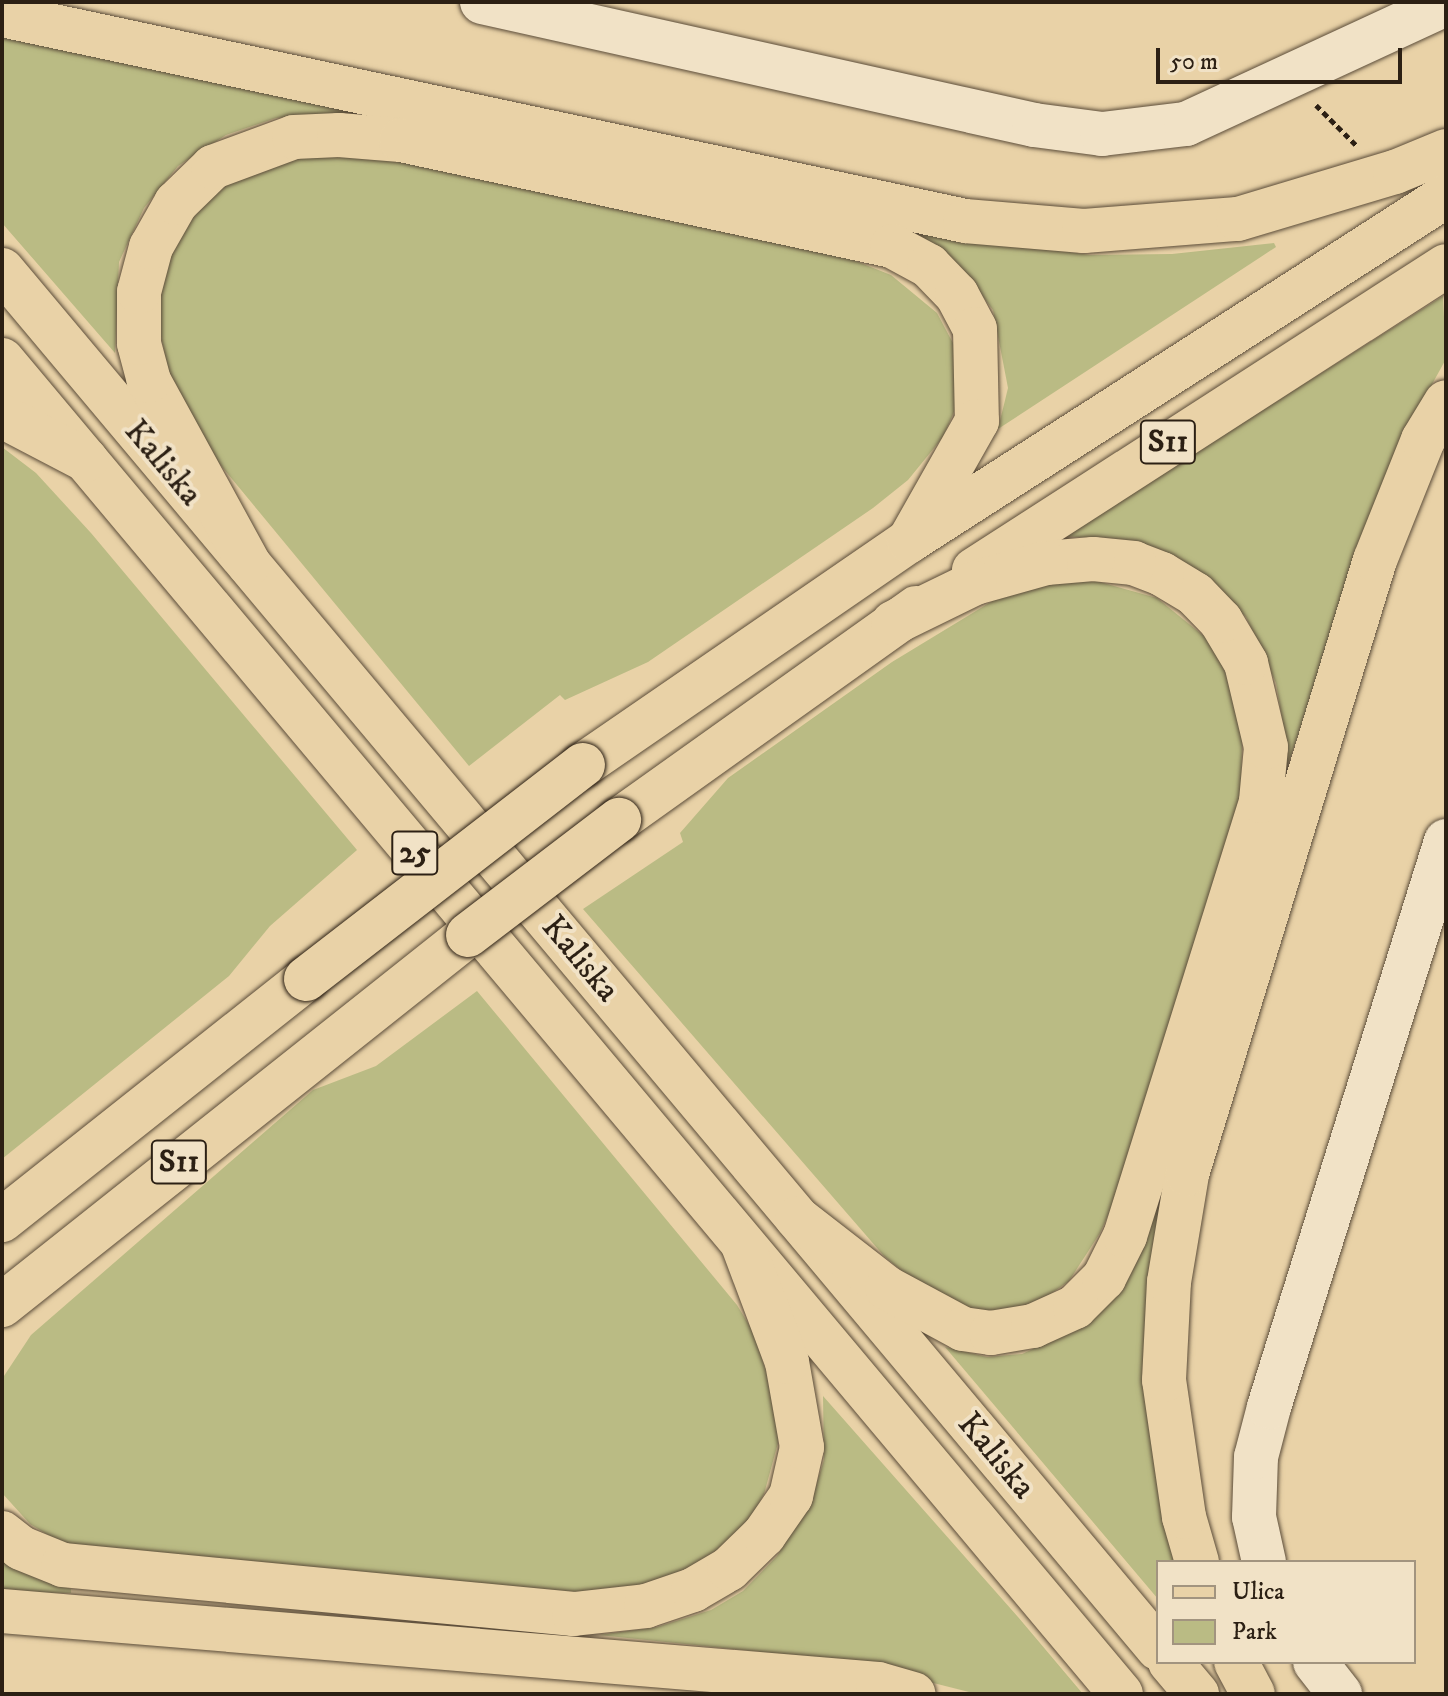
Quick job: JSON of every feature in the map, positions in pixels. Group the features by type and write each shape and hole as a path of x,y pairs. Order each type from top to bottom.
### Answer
{"main road":[{"path":"2,15 965,221 1084,231 1238,219 1395,172 1446,151"},
{"path":"249,564 149,381 139,343 139,292 151,247 176,203 213,167 294,137 339,135 401,140 892,246 929,266 957,295 975,329 977,421 909,541"},
{"name":"S11","path":"2,1220 69,1163 583,765 909,541 1446,196"},
{"name":"S11","path":"7,1304 342,1031 619,820 893,623 1446,266"},
{"name":"Kaliska","path":"2,270 1156,1646"},
{"name":"Kaliska","path":"2,360 1121,1694"},
{"path":"1196,1560 1184,1517 1164,1380 1169,1282 1187,1174 1375,560 1423,440 1446,402"},
{"path":"2,416 86,460"},
{"path":"797,1218 887,1288 963,1329 991,1333 1033,1326 1075,1307 1104,1278 1125,1236 1261,801 1266,747 1246,663 1221,621 1195,594 1162,574 1134,563 1093,559 1046,563 975,583 893,623"},
{"path":"2,1186 69,1163"},
{"path":"2,1533 21,1548 63,1565 574,1614 646,1606 693,1590 729,1569 764,1535 791,1496 802,1447 787,1362 743,1245"},
{"path":"2,1611 878,1684 914,1694"},
{"path":"1172,1664 1197,1694"},
{"path":"1237,1664 1253,1694"}],"lane":[{"path":"482,2 1034,125 1102,134 1186,124 1446,4"},
{"path":"1264,1560 1254,1517 1256,1457 1446,841"},
{"path":"1317,1664 1340,1694"}],"path":[{"path":"1289,78 1361,151"}],"green space":[{"path":"2,34 423,124 332,114 276,118 226,135 178,166 144,208 119,262 115,353 2,223"},
{"path":"323,153 380,155 848,258 891,275 937,313 954,345 957,405 943,437 908,480 873,508 648,662 565,700 560,695 469,766 213,456 170,379 159,327 161,282 177,236 221,187 272,161"},
{"path":"899,227 1090,255 1172,254 1274,243 1276,247 998,429 1008,388 993,310 958,264"},
{"path":"1443,296 1446,359 1410,424 1277,794 1284,731 1276,683 1246,617 1212,584 1118,540 1064,536"},
{"path":"2,447 36,473 91,533 357,850 270,926 229,976 2,1159"},
{"path":"1089,579 1157,598 1210,641 1228,677 1242,741 1241,795 1120,1189 1100,1233 1069,1281 1042,1300 1002,1312 977,1312 921,1287 884,1256 583,909 683,842 680,833 728,778 892,662 994,600 1043,584"},
{"path":"477,991 737,1305 754,1333 778,1410 778,1443 764,1494 741,1535 712,1559 672,1578 625,1592 584,1595 95,1553 53,1538 30,1524 2,1493 2,1379 31,1335 313,1090 376,1066"},
{"path":"1172,1160 1179,1560 1156,1560 1156,1597 945,1347 987,1357 1022,1354 1083,1326"},
{"path":"823,1396 1083,1694 977,1694 846,1661 599,1635 657,1627 711,1610 743,1591 777,1556 811,1501 824,1460"},
{"path":"2,1562 71,1589 71,1593 2,1592"}]}
